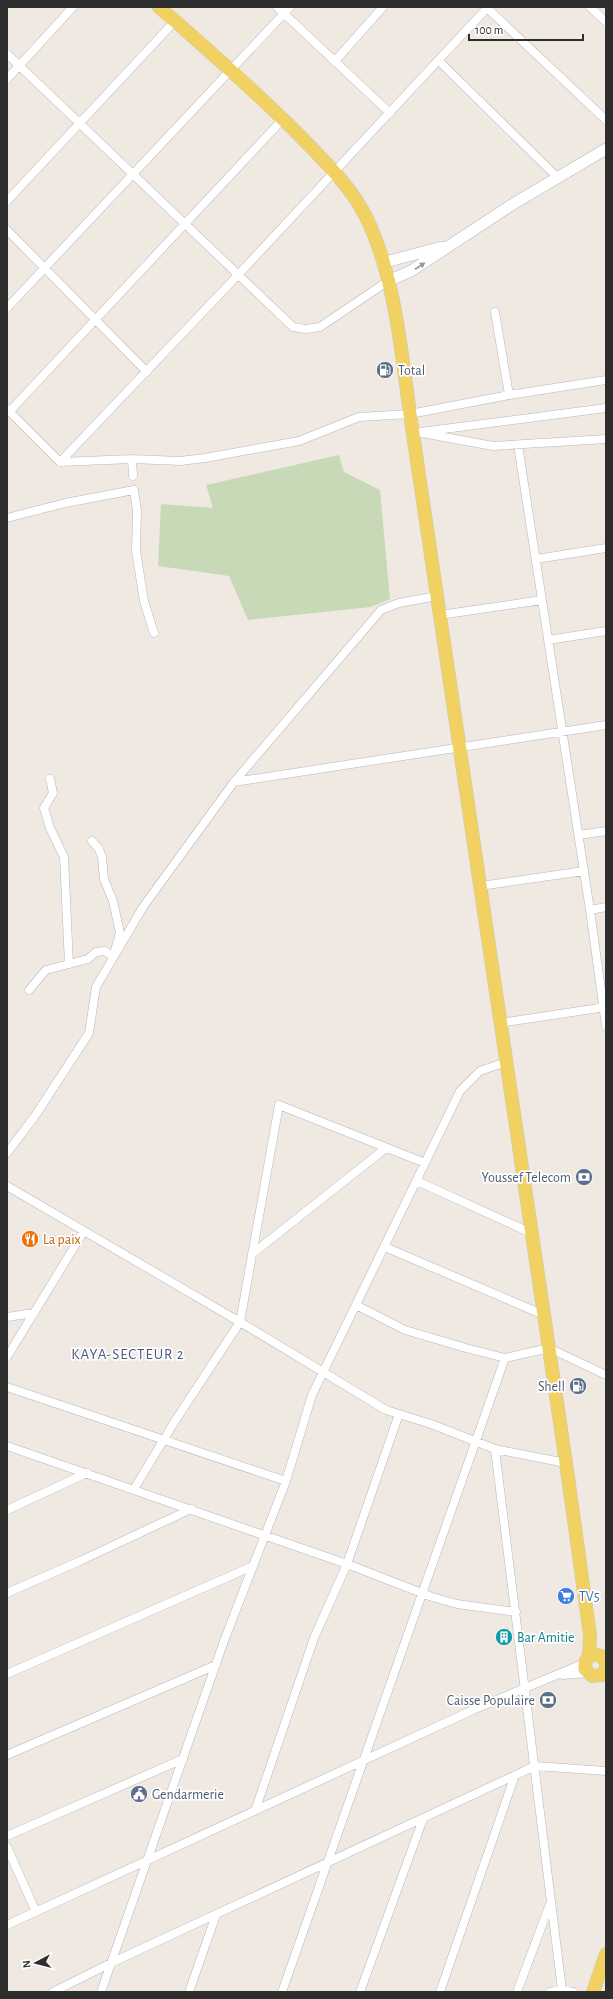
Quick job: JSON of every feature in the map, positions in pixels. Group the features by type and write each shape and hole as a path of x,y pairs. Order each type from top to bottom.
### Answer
{"main road":[{"path":"159,7 283,120 335,172 354,197 366,217 388,281 397,325 410,414 415,433 437,596 590,1634 599,1664"},
{"path":"593,1992 603,1971 606,1954"}],"street":[{"path":"7,78 73,7"},
{"path":"277,7 390,113"},
{"path":"7,308 290,7"},
{"path":"334,61 383,7"},
{"path":"60,462 238,276 439,61 487,7 606,120"},
{"path":"590,7 606,22"},
{"path":"7,201 174,20"},
{"path":"7,54 293,327 320,327 388,281 411,272 448,245 606,149"},
{"path":"439,61 558,178"},
{"path":"283,120 96,320 8,411 60,462 132,459 180,460 205,458 299,441 359,417 410,414 509,395 606,380"},
{"path":"7,230 147,372"},
{"path":"382,263 448,245"},
{"path":"495,312 509,395"},
{"path":"415,433 558,416 606,408"},
{"path":"415,433 493,446 606,439"},
{"path":"518,445 605,1007 606,1026"},
{"path":"132,459 133,476"},
{"path":"7,518 65,503 134,490 137,511 136,551 144,601 154,633"},
{"path":"536,559 606,548"},
{"path":"7,1153 35,1116 89,1033 96,987 143,907 234,782 381,610 399,603 437,596"},
{"path":"440,615 542,600"},
{"path":"548,640 606,631"},
{"path":"234,782 606,726"},
{"path":"50,779 54,793 44,808 50,828 64,857 69,964"},
{"path":"578,835 606,831"},
{"path":"92,842 99,849 102,856 104,879 113,901 120,934 113,957"},
{"path":"480,886 584,871"},
{"path":"590,910 606,907"},
{"path":"28,990 46,970 88,959 96,952 105,951 113,957"},
{"path":"500,1023 605,1007"},
{"path":"101,1992 216,1665 286,1481 312,1395 460,1091 480,1071 506,1062"},
{"path":"134,1489 240,1322 279,1105 425,1163"},
{"path":"252,1254 386,1148"},
{"path":"417,1181 532,1233"},
{"path":"7,1186 240,1322 386,1410 431,1424 476,1443 496,1449 566,1463"},
{"path":"7,1356 84,1231"},
{"path":"385,1247 544,1315"},
{"path":"356,1305 406,1330 505,1358 548,1348 606,1375"},
{"path":"7,1317 34,1313"},
{"path":"282,1992 424,1594 505,1358"},
{"path":"7,1387 286,1481"},
{"path":"255,1811 314,1638 347,1564 399,1414"},
{"path":"7,1446 266,1535 424,1594 457,1604 516,1612"},
{"path":"496,1449 562,1990"},
{"path":"7,1510 87,1473"},
{"path":"7,1593 192,1509"},
{"path":"7,1674 254,1566"},
{"path":"7,1925 525,1687 556,1676 599,1664"},
{"path":"7,1755 216,1665"},
{"path":"7,1836 183,1758"},
{"path":"54,1992 111,1963 535,1766 606,1771"},
{"path":"440,1992 515,1775"},
{"path":"360,1992 423,1818"},
{"path":"7,1847 36,1912"},
{"path":"517,1992 551,1901"},
{"path":"189,1992 216,1915"},
{"path":"550,1992 562,1990 573,1992"}],"green space":[{"path":"339,455 344,472 380,490 390,599 371,607 248,620 229,576 158,566 161,504 213,508 206,485"}],"place":[{"name":"Total","path":"385,370"},
{"name":"Youssef Telecom","path":"584,1177"},
{"name":"La paix","path":"30,1239"},
{"name":"Shell","path":"578,1386"},
{"name":"TV5","path":"566,1596"},
{"name":"Bar Amitie","path":"504,1637"},
{"name":"Caisse Populaire","path":"548,1700"},
{"name":"Gendarmerie","path":"139,1794"}],"district":[{"name":"KAYA-SECTEUR 2","path":"128,1354"}]}
